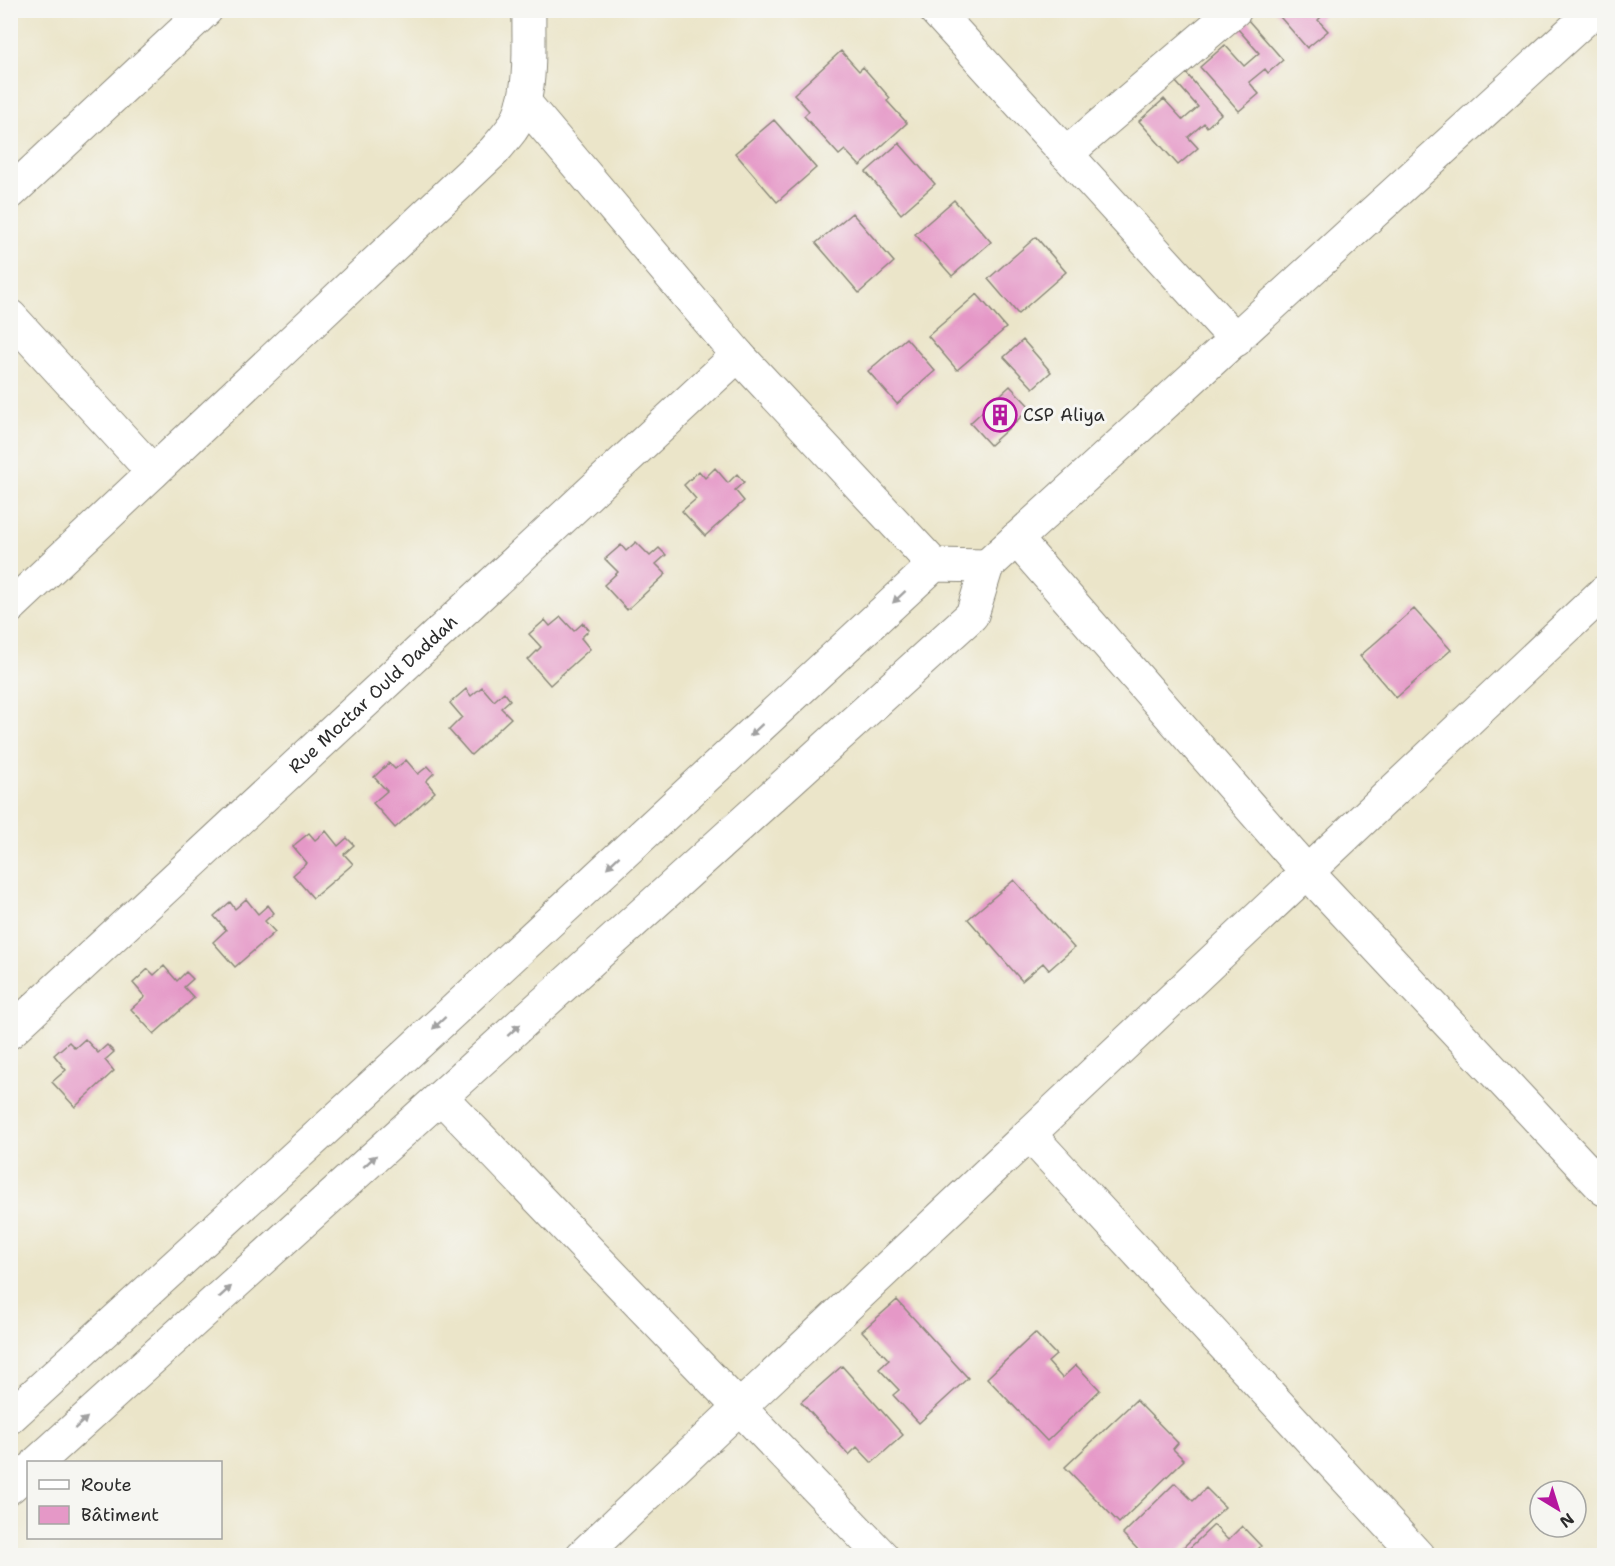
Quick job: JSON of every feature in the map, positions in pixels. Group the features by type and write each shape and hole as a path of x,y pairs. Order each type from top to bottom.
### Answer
{"street":[{"path":"10,193 206,10"},
{"path":"10,607 494,151 513,128 524,102 528,70 529,10"},
{"path":"935,10 1236,340"},
{"path":"1066,154 1235,10"},
{"path":"39,1461 972,615 987,566 1594,10"},
{"path":"524,102 738,355 934,565"},
{"path":"10,316 153,472"},
{"name":"Rue Moctar Ould Daddah","path":"10,1032 738,355"},
{"path":"1016,539 1307,872 1601,1178"},
{"path":"10,1417 367,1091 934,565 987,566"},
{"path":"582,1556 1605,592"},
{"path":"441,1096 882,1556"},
{"path":"1029,1134 1418,1556"},
{"path":"10,1487 27,1472"}],"building":[{"path":"1274,10 1328,10 1318,20 1328,31 1307,48"},
{"path":"1247,19 1283,60 1268,73 1265,69 1249,82 1259,94 1239,111 1200,67 1225,45 1244,66 1259,53 1237,28"},
{"path":"841,51 859,71 863,67 890,98 887,101 907,123 860,166 845,150 839,155 804,116 809,111 794,94"},
{"path":"1186,73 1221,114 1207,127 1204,123 1188,137 1198,148 1178,165 1139,121 1164,99 1183,120 1198,107 1176,82"},
{"path":"774,120 816,168 777,202 735,153"},
{"path":"899,143 935,184 901,214 866,172"},
{"path":"954,200 991,242 952,276 915,234"},
{"path":"852,213 894,262 859,293 816,243"},
{"path":"1036,237 1066,272 1018,314 988,279"},
{"path":"977,294 1006,328 957,370 928,336"},
{"path":"906,338 935,371 897,404 868,371"},
{"path":"1023,340 1051,372 1033,388 1004,357"},
{"name":"CSP Aliya","path":"1010,386 1031,408 990,445 970,423"},
{"path":"715,468 728,483 737,474 744,482 735,490 744,501 705,536 682,511 696,499 684,485 699,471 705,478"},
{"path":"636,542 650,556 659,548 666,555 656,564 666,574 627,610 604,585 618,572 605,559 621,545 626,551"},
{"path":"1414,609 1451,650 1396,698 1360,656"},
{"path":"561,617 574,631 583,623 589,630 581,638 590,649 550,685 528,660 541,647 529,634 545,620 550,626"},
{"path":"482,687 494,701 504,692 510,700 501,708 511,718 471,755 449,730 462,717 450,703 466,689 471,696"},
{"path":"406,760 418,774 428,766 434,773 426,781 435,792 395,828 373,803 387,791 374,777 389,763 395,769"},
{"path":"326,831 338,846 347,838 354,845 344,854 353,864 313,898 293,875 307,863 293,846 309,833 315,840"},
{"path":"1014,880 1074,948 1049,970 1043,963 1022,981 968,919"},
{"path":"246,899 258,914 268,905 274,913 265,921 275,932 235,967 213,942 226,930 214,916 230,902 235,909"},
{"path":"164,966 177,981 186,972 193,979 184,987 194,998 154,1034 131,1009 145,997 133,983 148,969 154,975"},
{"path":"85,1039 98,1053 107,1045 114,1052 105,1060 114,1071 75,1107 52,1082 66,1070 54,1055 69,1042 75,1048"},
{"path":"897,1300 968,1378 919,1423 893,1395 899,1390 879,1369 889,1360 862,1331"},
{"path":"1035,1333 1056,1355 1048,1362 1062,1378 1076,1365 1100,1390 1047,1441 987,1378"},
{"path":"842,1366 903,1435 872,1463 857,1447 849,1455 801,1402"},
{"path":"1136,1400 1178,1443 1173,1449 1184,1460 1119,1523 1065,1467"},
{"path":"1175,1483 1193,1501 1206,1488 1225,1507 1174,1556 1144,1556 1123,1534"},
{"path":"1214,1525 1228,1540 1242,1526 1261,1546 1252,1556 1181,1556"}],"place":[{"name":"CSP Aliya","path":"1000,415"}]}
